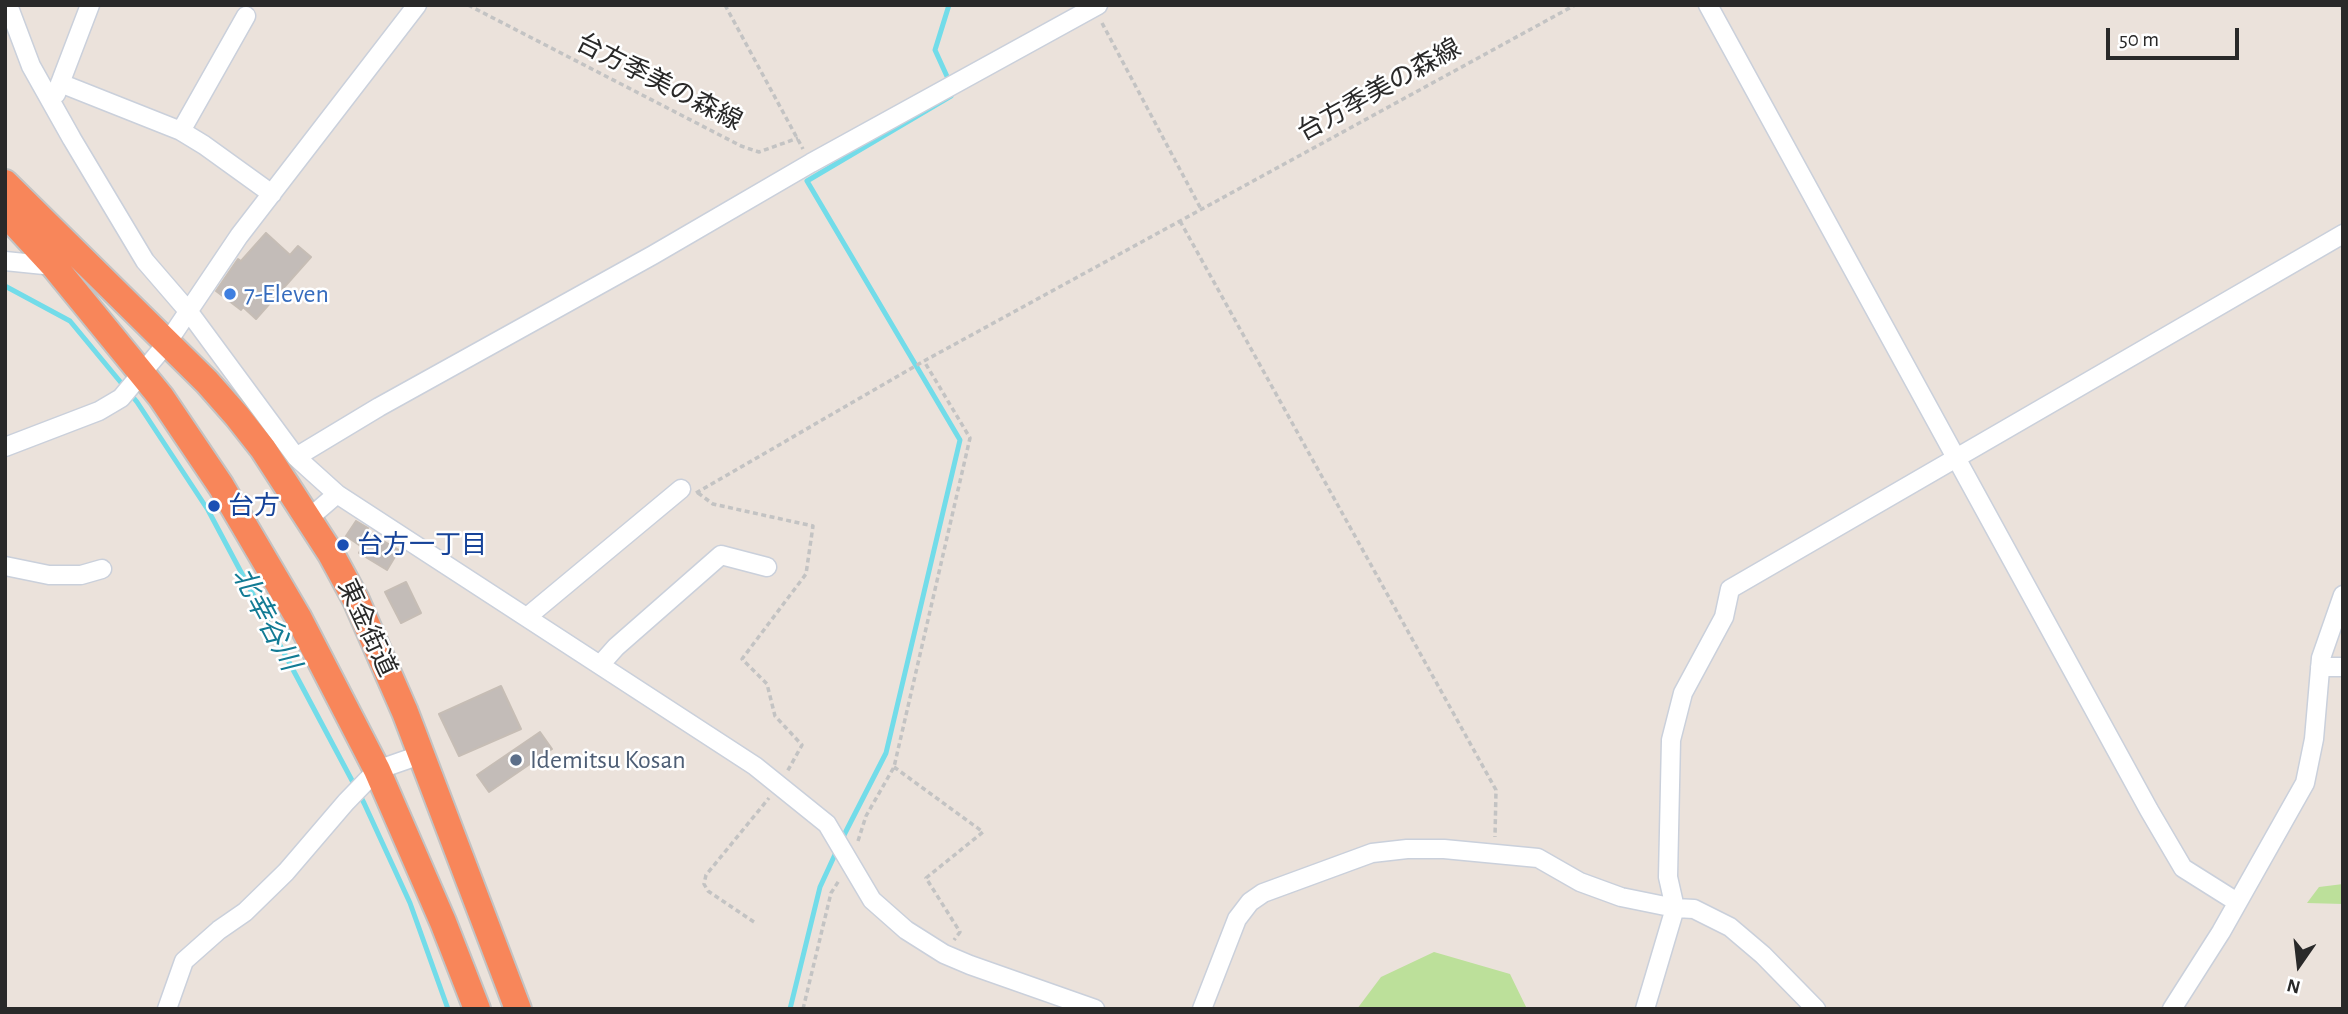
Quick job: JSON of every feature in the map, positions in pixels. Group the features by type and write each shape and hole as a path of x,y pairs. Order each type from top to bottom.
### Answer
{"highway":[{"name":"東金街道","path":"5,183 237,416 331,554 361,612 405,712 518,1009"},
{"name":"東金街道","path":"5,214 54,266 142,373 221,486 298,617 377,770 443,922 477,1009"}],"street":[{"path":"8,5 31,66 145,261 189,312 296,457 337,494 755,766 827,824 872,900 891,919 944,954 1095,1009"},
{"path":"52,103 90,5"},
{"path":"5,447 99,411 121,398 167,343 239,236 417,5"},
{"path":"1708,5 2142,798 2183,868 2237,902"},
{"path":"296,457 379,407 653,255 811,163 1096,6"},
{"path":"181,131 246,16"},
{"path":"60,83 181,131 272,194"},
{"path":"1645,1009 1675,908 1668,877 1671,740 1683,693 1724,617 1730,589 2343,234"},
{"path":"5,261 54,266"},
{"path":"527,617 690,491"},
{"path":"308,519 337,494"},
{"path":"600,665 616,647 721,555 767,567"},
{"path":"5,566 49,575 81,575 102,569"},
{"path":"2172,1009 2305,783 2314,739 2321,658 2343,595"},
{"path":"2320,667 2343,667"},
{"path":"167,1009 184,961 219,930 245,912 270,888 377,770 420,755"},
{"path":"1202,1009 1237,919 1250,902 1263,893 1372,853 1407,849 1538,858 1591,886 1621,897 1694,909 1730,927 1763,955 1816,1009"}],"path":[{"name":"台方季美の森線","path":"468,5 741,146 759,152 798,138"},
{"path":"725,5 811,163"},
{"name":"台方季美の森線","path":"690,491 1575,5"},
{"path":"2342,5 2343,19"},
{"path":"1096,6 1201,209"},
{"path":"1180,221 1496,790 1494,853"},
{"path":"803,1009 831,893 851,863 866,816 894,768 970,438 924,362"},
{"path":"690,491 713,504 813,526 806,574 742,659 767,684 775,716 802,745 779,785 706,874 704,884 708,891 754,922"},
{"path":"894,768 983,832 926,878 961,932 944,954"}],"green space":[{"path":"2343,884 2343,904 2307,903 2319,887"},
{"path":"1434,952 1510,974 1527,1009 1357,1009 1381,977"}],"building":[{"path":"266,233 290,255 298,246 311,257 256,319 243,307 241,310 216,291 238,259 241,261"},
{"path":"356,521 368,528 366,531 399,550 387,570 359,553 362,547 346,536"},
{"path":"406,582 421,613 401,623 385,592"},
{"path":"501,686 521,729 459,756 439,714"},
{"path":"540,732 552,749 489,792 477,775"}],"waterway":[{"path":"949,5 935,50 950,83"},
{"path":"842,839 886,753 960,440 807,181 951,96"},
{"name":"北幸谷川","path":"5,286 70,321 137,402 208,510 364,803 410,903 448,1009"},
{"path":"790,1009 820,887 838,848"}],"place":[{"name":"7-Eleven","path":"230,294"},
{"name":"台方","path":"214,506"},
{"name":"台方一丁目","path":"343,545"},
{"name":"Idemitsu Kosan","path":"516,760"}]}
